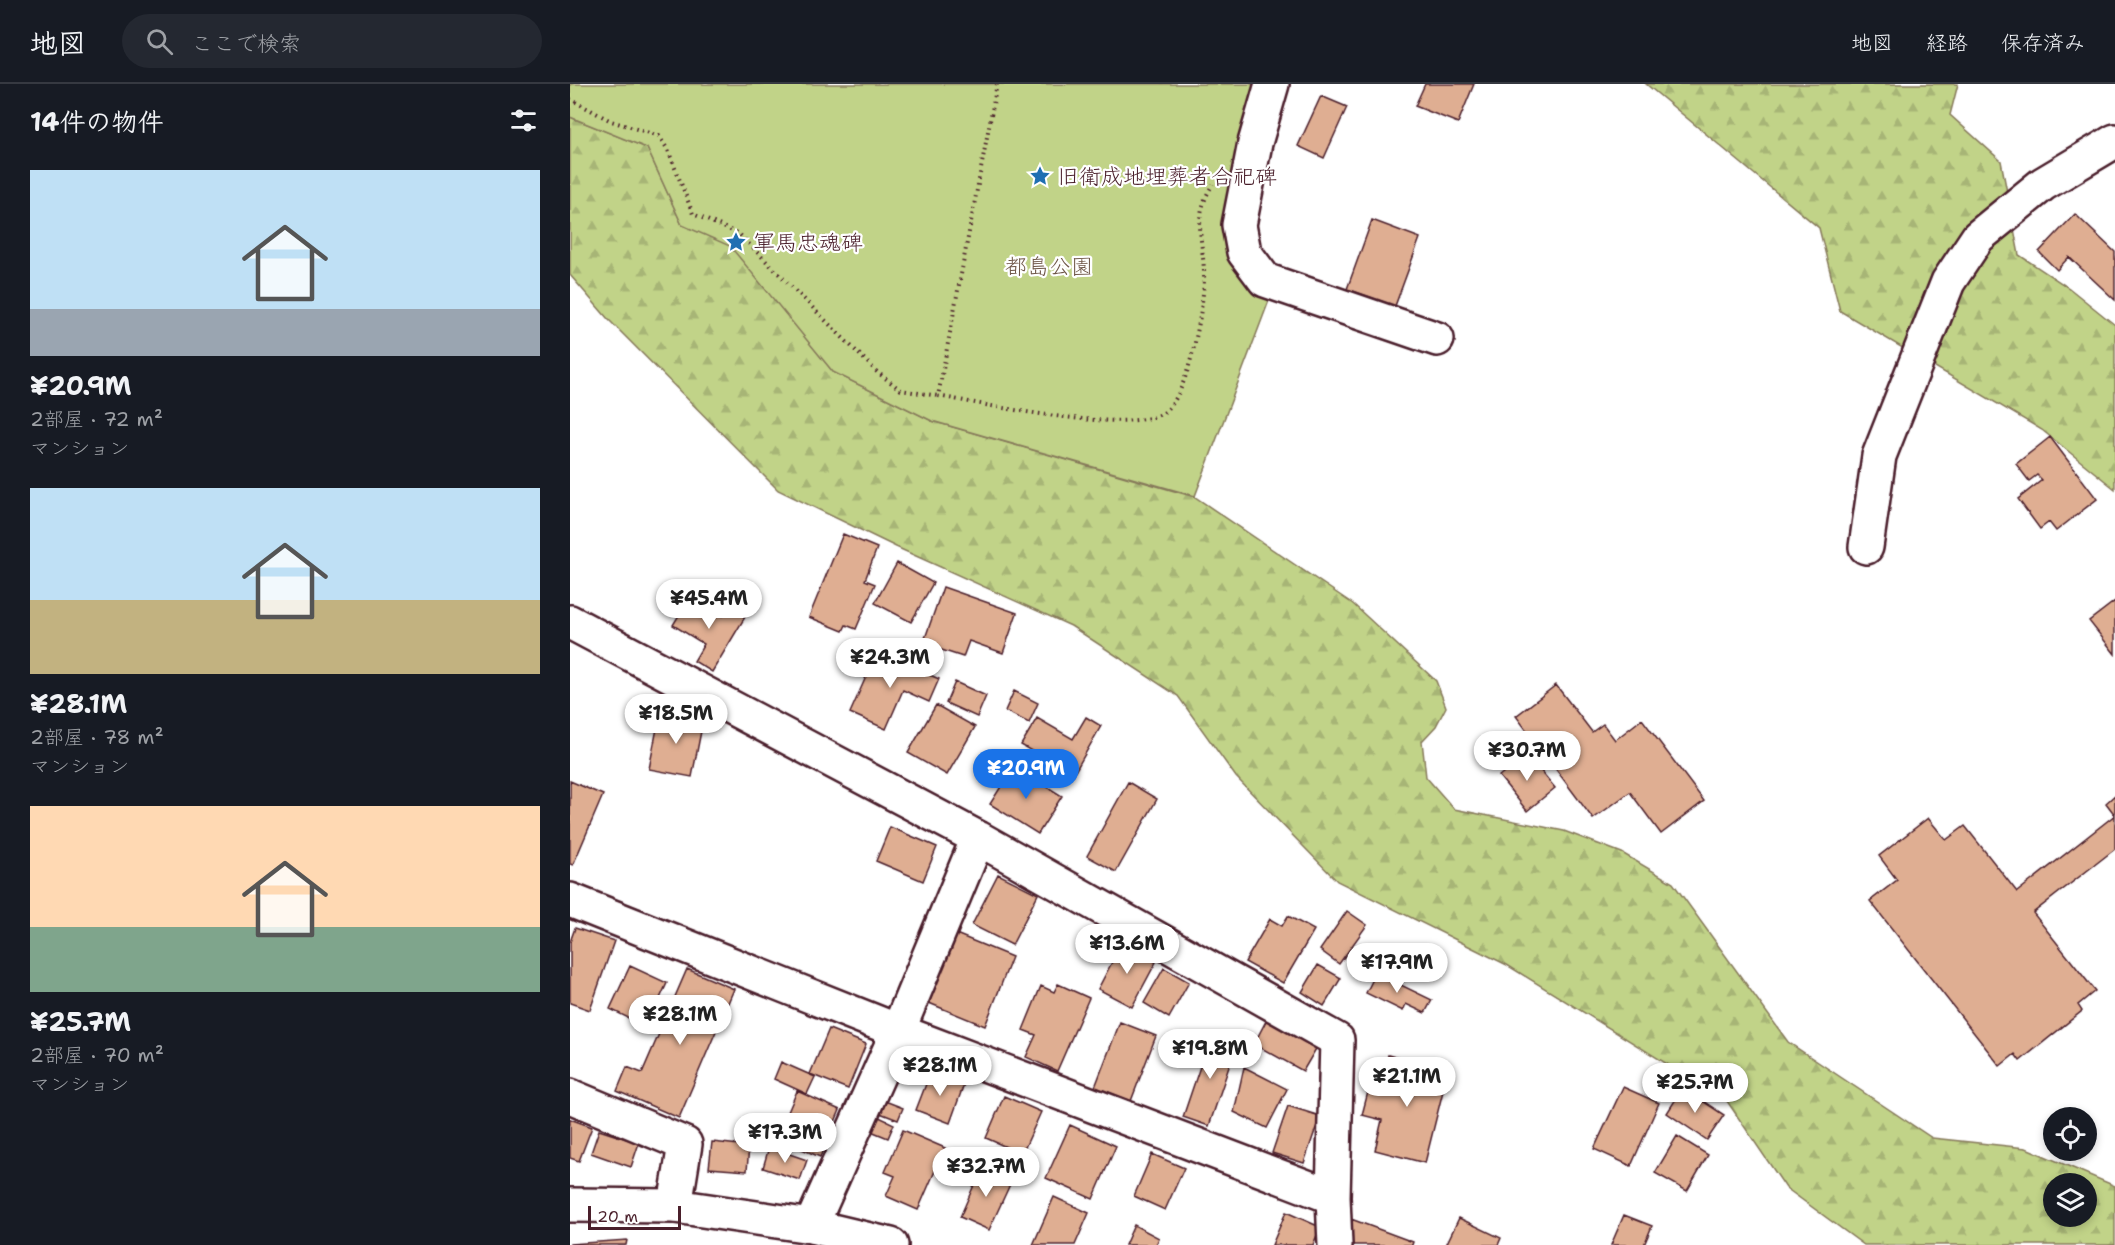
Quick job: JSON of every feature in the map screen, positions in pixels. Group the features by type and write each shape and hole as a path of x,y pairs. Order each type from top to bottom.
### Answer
{"street":[{"path":"1272,84 1255,143 1239,225 1244,252 1265,280 1437,339"},
{"path":"1866,547 1879,456 1948,282 1978,237 2043,184 2115,141"},
{"path":"570,622 978,838 1337,1040 1333,1197 1335,1245"},
{"path":"811,1226 898,1031 978,838"},
{"path":"570,900 898,1031 1333,1197"},
{"path":"570,1096 685,1144 675,1206"},
{"path":"570,1205 675,1206 811,1226 891,1245"}],"path":[{"path":"938,396 997,84"},
{"path":"570,99 611,121 659,136 668,150 693,214 739,234 877,372 901,390 1054,417 1131,420 1163,413 1173,401 1182,384 1196,339 1204,290 1199,212 1217,177"}],"green space":[{"name":"都島公園","path":"570,84 1263,84 1230,209 1270,298 1195,496 932,421 833,372 730,246 682,225 647,148 570,117"},
{"path":"1646,84 1958,84 1950,115 2001,161 2019,255 2069,288 2115,325 2115,489 2042,430 1840,311 1819,228"},
{"path":"570,117 647,148 682,225 730,245 833,372 932,421 1195,497 1353,604 1436,681 1446,707 1436,726 1422,741 1426,777 1454,809 1564,831 1622,853 1673,883 1788,1042 1932,1138 2026,1148 2043,1155 2043,1161 2056,1161 2085,1173 2043,1173 2043,1227 2097,1227 2097,1178 2115,1186 2115,1245 1864,1245 1786,1188 1727,1101 1507,965 1337,881 1236,777 1178,696 1071,626 896,547 778,490 608,319 570,275"}],"building":[{"path":"1425,84 1474,84 1458,123 1415,106"},
{"path":"1321,96 1347,107 1324,158 1298,146"},
{"path":"2075,214 2115,252 2115,300 2069,257 2057,270 2039,252"},
{"path":"1372,220 1420,238 1395,306 1347,289"},
{"path":"2050,437 2097,499 2056,531 2049,522 2040,529 2018,499 2042,480 2037,475 2029,481 2016,464"},
{"path":"843,534 877,548 865,580 875,584 856,629 846,625 843,631 809,617"},
{"path":"897,563 933,583 911,622 875,603"},
{"path":"943,587 1017,613 1003,653 969,641 963,657 923,644"},
{"path":"690,597 722,616 727,606 745,617 712,672 694,661 704,644 673,625"},
{"path":"2115,601 2115,654 2089,621"},
{"path":"877,652 939,679 929,702 903,690 886,729 850,713"},
{"path":"955,682 986,696 977,717 946,703"},
{"path":"1556,685 1592,732 1603,724 1615,740 1642,719 1704,801 1661,834 1630,792 1593,819 1516,716"},
{"path":"1014,691 1038,703 1029,723 1005,711"},
{"path":"936,705 975,727 947,775 908,753"},
{"path":"660,713 703,721 692,777 649,769"},
{"path":"1086,717 1101,726 1073,775 1021,745 1037,718 1073,739"},
{"path":"1527,754 1555,788 1527,811 1499,776"},
{"path":"1014,766 1062,796 1038,834 990,804"},
{"path":"570,781 603,795 573,865 570,864"},
{"path":"1128,782 1157,799 1116,872 1087,856"},
{"path":"2115,795 2115,815 2106,803"},
{"path":"2115,815 2115,849 2033,913 2095,991 2078,1005 2082,1011 2020,1061 2015,1054 2000,1066 1870,901 1897,880 1879,856 1928,818 1946,840 1965,826 2017,892"},
{"path":"890,827 937,847 923,881 876,861"},
{"path":"998,874 1038,894 1012,945 972,925"},
{"path":"1347,911 1367,925 1339,964 1320,950"},
{"path":"1288,916 1314,930 1283,983 1245,962 1270,919 1282,926"},
{"path":"575,928 614,941 590,1010 570,1003 570,942"},
{"path":"956,934 1012,957 985,1026 929,1003"},
{"path":"1122,943 1156,962 1132,1007 1098,989"},
{"path":"1318,965 1341,978 1324,1006 1302,992"},
{"path":"630,966 667,983 647,1027 610,1009"},
{"path":"1164,968 1189,982 1169,1018 1144,1003"},
{"path":"687,969 734,989 679,1118 617,1091 627,1067 642,1073"},
{"path":"1376,973 1432,1000 1425,1013 1406,1004 1403,1011 1366,993"},
{"path":"1058,984 1089,998 1057,1071 1026,1057 1036,1035 1023,1030 1041,986 1054,992"},
{"path":"1267,1019 1317,1047 1303,1071 1254,1044"},
{"path":"1120,1022 1156,1036 1131,1101 1095,1087"},
{"path":"829,1029 866,1044 848,1089 810,1074"},
{"path":"1211,1034 1237,1043 1209,1126 1183,1117"},
{"path":"1388,1055 1448,1071 1425,1163 1375,1150 1382,1120 1362,1115 1368,1092 1378,1095"},
{"path":"781,1062 815,1077 807,1094 774,1079"},
{"path":"1244,1067 1287,1089 1267,1128 1234,1112"},
{"path":"931,1071 964,1084 950,1123 916,1110"},
{"path":"1623,1087 1659,1103 1631,1166 1594,1149"},
{"path":"1683,1088 1724,1115 1707,1140 1667,1113"},
{"path":"797,1091 840,1110 820,1157 777,1138"},
{"path":"1004,1096 1041,1112 1022,1154 986,1138"},
{"path":"885,1101 903,1108 898,1120 880,1113"},
{"path":"1288,1106 1320,1116 1304,1163 1272,1153"},
{"path":"877,1116 894,1124 888,1138 871,1131"},
{"path":"570,1119 592,1127 579,1161 570,1158"},
{"path":"1070,1125 1116,1146 1093,1199 1046,1178"},
{"path":"599,1130 639,1143 631,1167 591,1153"},
{"path":"903,1130 945,1148 918,1210 886,1196 895,1176 885,1172"},
{"path":"1677,1136 1708,1155 1687,1191 1655,1173"},
{"path":"712,1142 749,1146 747,1171 709,1168"},
{"path":"769,1147 807,1160 800,1180 763,1168"},
{"path":"1152,1154 1184,1168 1165,1210 1134,1196"},
{"path":"982,1167 1012,1180 989,1230 960,1217"},
{"path":"1054,1197 1089,1213 1075,1245 1033,1245"},
{"path":"1286,1212 1320,1227 1313,1245 1272,1245"},
{"path":"1624,1215 1652,1226 1644,1245 1611,1245"},
{"path":"1459,1218 1501,1238 1498,1245 1446,1245"},
{"path":"1351,1219 1413,1242 1412,1245 1342,1245"},
{"path":"1134,1225 1159,1238 1156,1245 1125,1245"},
{"path":"627,1240 626,1245 570,1245 570,1244"}],"place":[{"name":"旧衛成地埋葬者合祀碑","path":"1040,176"},
{"name":"軍馬忠魂碑","path":"736,242"}]}
